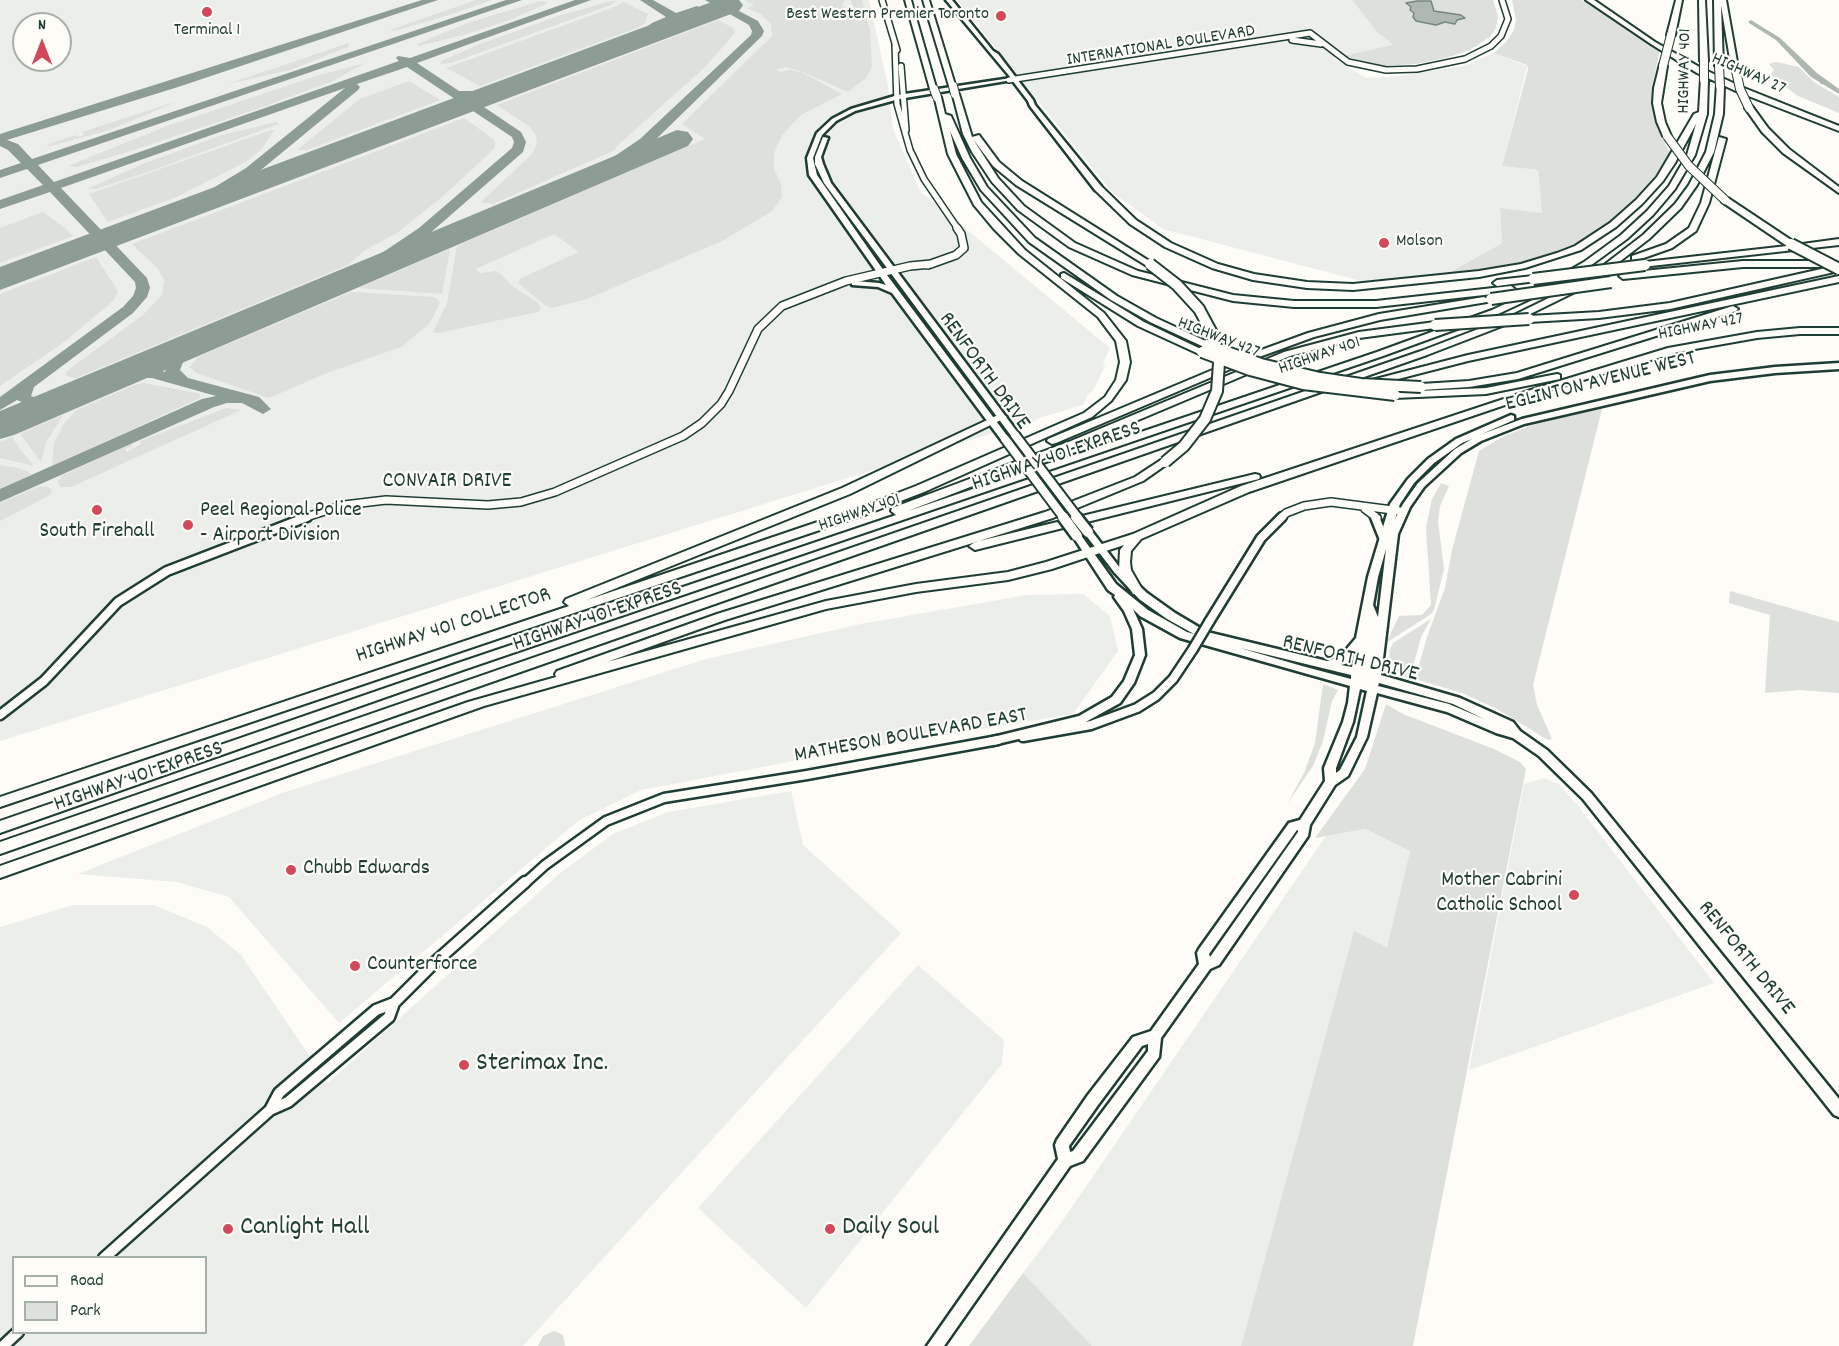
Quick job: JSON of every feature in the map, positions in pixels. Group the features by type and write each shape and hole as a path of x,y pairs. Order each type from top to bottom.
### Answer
{"highway":[{"name":"HIGHWAY 427","path":"908,0 952,154 961,174 1002,223 1056,271 1116,311 1250,370 1303,384 1349,391 1395,395 1485,392 1757,334 1839,331"},
{"name":"HIGHWAY 427","path":"926,0 970,142 987,170 1021,208 1046,228 1088,253 1160,281 1256,301 1340,305 1393,302 1691,269 1793,263 1839,267"},
{"name":"HIGHWAY 27","path":"1589,0 1700,71 1839,129"},
{"name":"HIGHWAY 27","path":"1600,0 1701,65 1753,89 1839,123"},
{"path":"1679,0 1658,88 1657,104 1667,136 1689,166 1725,200 1791,244 1839,267"},
{"name":"HIGHWAY 401","path":"764,564 1413,343 1521,300 1597,257 1650,213 1675,182 1691,155 1699,131 1704,103 1702,0"},
{"name":"HIGHWAY 401","path":"1209,427 1474,335 1530,311 1589,279 1638,245 1678,206 1705,163 1713,142 1719,114 1720,86 1717,0"},
{"path":"1723,0 1736,71 1742,95 1749,108 1765,130 1786,151 1839,191"},
{"path":"936,95 984,188 1032,240 1114,298 1205,349 1320,378 1381,386 1421,387 1478,383 1540,370 1837,279"},
{"path":"0,872 722,617 1048,515 1130,483 1165,462 1184,446 1205,419 1217,391 1219,363 1213,335 1198,309 1177,285 1150,264 1009,175 982,147 957,98"},
{"path":"1098,188 1133,222 1161,241 1215,266 1253,277 1307,285 1353,287 1479,274 1522,266 1560,255 1578,248 1613,225 1639,202 1666,171 1690,132 1704,103"},
{"path":"1206,292 1278,300 1339,300 1534,275 1635,258 1656,252 1683,238 1699,220 1722,140 1719,114"},
{"path":"920,489 1054,432 1088,415 1116,390 1124,373 1123,346 1113,328 1101,315 1011,242 977,203 961,174"},
{"path":"1098,188 1100,194 1124,221 1161,246 1207,267 1269,283 1326,290 1367,290 1645,265 1839,242"},
{"path":"764,564 845,530 1075,443 1268,361 1346,338 1397,328 1599,315 1670,306 1839,267"},
{"path":"920,489 1032,449 1303,337 1379,317 1691,269"},
{"path":"1209,427 1457,360 1837,279"},
{"path":"472,705 807,610 883,594 1008,576 1046,567 1138,536 1245,489 1364,448 1543,389 1676,350"},
{"path":"435,655 810,506 997,419"},
{"name":"HIGHWAY 401 EXPRESS","path":"0,848 1209,427"},
{"path":"826,584 1251,479 1364,448"},
{"name":"HIGHWAY 401 COLLECTOR","path":"0,802 841,519 920,489"},
{"path":"1137,591 1125,570 1124,562 1126,550 1138,536"},
{"name":"HIGHWAY 401 EXPRESS","path":"0,826 764,564"}],"main road":[{"path":"949,0 991,52 993,61 1013,81 1024,102 1032,105 1098,188"},
{"name":"RENFORTH DRIVE","path":"1013,81 868,105 834,120 819,134 810,158 813,175 883,275 997,419 1015,435 1089,532 1094,549 1112,587 1144,613 1184,635 1302,670 1327,671 1366,681 1449,708 1500,730 1516,734 1554,762 1578,786 1839,1110"},
{"name":"RENFORTH DRIVE","path":"901,98 859,112 839,123 822,142 818,157 819,164 828,183 895,272 997,419 1005,439 1077,536 1117,570 1137,591 1171,616 1204,635 1302,658 1327,671"},
{"path":"855,284 879,285 897,292"},
{"name":"EGLINTON AVENUE WEST","path":"935,1346 1022,1226 1065,1161 1078,1156 1154,1053 1155,1036 1206,965 1203,953 1293,826 1304,824 1331,782 1344,773 1362,737 1373,614 1371,589 1383,537 1411,481 1431,461 1459,441 1514,417 1714,372 1839,361"},
{"name":"EGLINTON AVENUE WEST","path":"1331,782 1330,768 1366,681 1361,639 1385,592 1392,534 1399,508 1458,451 1478,439 1522,422 1710,378 1774,370 1839,366"},
{"path":"993,741 1082,720 1116,700 1129,683 1140,655 1132,619 1112,587"},
{"path":"1327,671 1344,660 1361,639"},
{"name":"EGLINTON AVENUE WEST","path":"1065,1161 1062,1145 1093,1100 1138,1041 1155,1036"}],"street":[{"path":"882,0 895,45 901,98"},
{"path":"1312,35 1348,62 1386,70 1408,70 1454,62 1476,55 1497,40 1505,30 1508,19 1503,1"},
{"name":"INTERNATIONAL BOULEVARD","path":"1013,81 1292,40 1312,35"},
{"name":"INTERNATIONAL BOULEVARD","path":"1013,81 1312,35"},
{"path":"1292,40 1314,42 1328,48"},
{"name":"CONVAIR DRIVE","path":"0,715 44,681 118,602 176,566 314,514 353,503 399,500 488,505 536,498 683,436 702,423 721,404 754,335 775,311 810,293 948,259 964,248 961,234 924,179 906,140 901,98"},
{"name":"CONVAIR DRIVE","path":"840,284 855,284 883,275"},
{"name":"MATHESON BOULEVARD EAST","path":"105,1256 270,1110 288,1102 389,1017 394,1003 434,964 545,865 590,830 622,813 664,798 807,776 993,741 1074,730 1108,721 1137,708 1155,696 1173,679 1261,538 1286,513 1304,506 1344,503 1399,508"},
{"path":"1357,504 1376,516 1383,537"},
{"path":"3,1346 16,1334"}],"shaded area":[{"path":"0,0 869,0 888,86 893,129 920,191 1110,348 1103,363 1105,366 1093,391 1089,393 1083,405 1039,418 1027,425 1025,423 0,741"},
{"path":"957,0 1352,0 1377,32 1393,46 1333,58 1366,78 1398,76 1463,66 1494,53 1527,66 1502,166 1538,170 1542,213 1500,209 1502,243 1447,274 1365,282 1163,229 1112,192"},
{"path":"1431,1 1434,11 1461,15 1465,18 1457,20 1455,24 1445,22 1436,25 1416,21 1413,17 1414,13 1410,10 1411,7 1406,3"},
{"path":"1083,594 1110,616 1118,651 1073,714 815,757 641,790 578,821 339,1023 229,897 177,882 78,874 285,792 706,659 861,624 1027,595"},
{"name":"Mother Cabrini Catholic School","path":"1544,778 1559,784 1578,806 1714,983 1469,1070 1524,784"},
{"path":"791,791 803,845 901,933 523,1346 0,1346 0,927 73,905 154,905 207,927 241,955 328,1083 559,874 613,834 668,812"},
{"path":"1365,829 1410,851 1387,947 1354,932 1241,1346 1092,1346 1023,1273 1061,1223 1326,836"},
{"path":"918,965 1004,1040 1002,1064 806,1308 698,1208"}],"green space":[{"path":"476,0 492,0 440,18 394,31 390,30"},
{"path":"745,0 846,0 842,3 843,7 852,8 857,7 853,7 851,0 862,0 870,31 872,67 866,78 848,92 803,72 786,67 776,70 801,72 842,94 801,115 782,135 774,153 774,169 781,184 782,197 772,211 722,241 587,299 552,308 546,306 518,283 521,278 579,252 554,234 476,269 480,273 496,271 502,275 511,285 538,303 541,308 538,312 438,333 433,332 447,303 457,246 705,139 682,124 772,36 771,24 762,15 747,8 754,5"},
{"path":"1352,0 1493,0 1498,16 1496,28 1491,36 1470,50 1416,64 1382,66 1343,56 1393,45 1377,32"},
{"path":"1512,0 1582,0 1660,50 1652,87 1652,106 1657,128 1671,155 1643,194 1606,228 1589,238 1547,256 1520,264 1447,274 1502,243 1500,208 1542,213 1538,170 1502,166 1528,69 1527,65 1494,53 1506,42 1514,30 1516,20"},
{"path":"541,1 547,2 512,19 464,35 418,46 418,44 467,23"},
{"path":"616,1 611,5 451,63 440,64 443,60 480,44 558,16"},
{"path":"623,2 648,14 645,23 637,28 480,86 446,68 617,6"},
{"path":"718,20 733,28 735,33 704,68 615,150 493,204 481,202 533,153 537,143 536,135 530,127 497,105"},
{"path":"349,43 348,47 290,70 228,84"},
{"path":"1776,62 1799,67 1814,82 1839,97 1839,113 1798,96 1770,75 1774,70 1769,64"},
{"path":"365,63 333,81 263,107 134,150 77,167 68,166 167,126 319,75"},
{"path":"409,81 440,100 307,150 297,150 360,99"},
{"path":"178,101 110,130 50,146 46,145 76,135 78,137 84,135 82,132"},
{"path":"464,118 493,139 494,149 442,197 397,233 365,250 348,265 76,378 66,376 67,371 143,315 162,295 164,280 158,269 132,244"},
{"path":"276,122 279,124 145,173 96,189 87,189 145,163 222,135"},
{"path":"274,130 261,150 245,162 177,197 108,222 89,194"},
{"path":"43,212 73,236 0,263 0,228"},
{"path":"450,249 442,294 359,288"},
{"path":"96,257 118,291 114,300 64,342 0,386 0,294"},
{"path":"351,292 435,297 440,303 430,323 401,347 327,373 269,398 196,373 190,367 198,357"},
{"path":"144,383 200,394 200,398 52,466 54,443 64,424 76,410 134,385"},
{"path":"226,408 241,410 71,487 61,487 58,484 63,475 131,444 133,446 125,449 127,452 141,444 140,441"},
{"path":"1602,409 1533,685 1537,705 1552,739 1548,740 1497,709 1462,693 1415,679 1445,588 1452,550 1479,451 1504,436 1533,425"},
{"path":"63,415 46,443 41,462 20,434"},
{"path":"12,437 34,466 0,458 0,442"},
{"path":"0,465 19,468 32,474 0,489"},
{"path":"1441,483 1449,486 1440,506 1438,521 1444,569 1434,610 1386,643 1399,616 1422,615 1431,605 1426,528 1432,499"},
{"path":"40,486 52,490 50,495 0,521 0,503"},
{"path":"1730,591 1839,622 1839,693 1800,690 1765,693 1770,615 1729,603"},
{"path":"1431,619 1421,637 1410,678 1388,672 1390,649 1393,643"},
{"path":"1323,684 1338,690 1332,701 1323,741 1313,766 1287,804 1304,773 1315,743"},
{"path":"1386,704 1403,714 1494,749 1520,762 1526,769 1413,1346 1241,1346 1354,931 1387,947 1410,851 1365,829 1315,838 1365,769"},
{"path":"1023,1273 1092,1346 969,1346"},
{"path":"554,1331 563,1335 565,1346 538,1346 543,1336"}],"waterway":[{"path":"1751,22 1778,39 1814,75 1839,92"}],"taxiway":[{"path":"0,138 433,0"},
{"path":"29,164 517,0"},
{"path":"408,62 586,0"},
{"path":"645,0 673,19"},
{"path":"554,191 614,163 645,142 756,36 758,31 754,23 710,0"},
{"path":"673,19 697,9"},
{"path":"636,40 656,25 673,19"},
{"path":"669,25 673,19"},
{"path":"402,58 408,62"},
{"path":"51,187 408,62"},
{"path":"356,275 424,231 518,149 520,142 517,135 408,62"},
{"path":"184,210 251,171 354,87"},
{"path":"457,94 469,96 490,94"},
{"path":"0,142 13,147 29,164"},
{"path":"0,174 29,164"},
{"path":"29,164 51,187"},
{"path":"0,205 51,187"},
{"path":"0,405 128,310 140,297 143,288 142,281 51,187"},
{"path":"182,381 172,370 178,355 192,345 244,323"},
{"path":"61,401 132,373 152,373 182,381"},
{"path":"182,381 242,398"},
{"path":"27,385 23,395 25,399 36,403 61,400"},
{"path":"0,496 208,403 227,398 242,398"},
{"path":"242,398 253,401 263,409"}],"runway":[{"path":"0,279 729,5"},
{"path":"0,426 677,139"}],"place":[{"name":"Terminal 1","path":"207,12"},
{"name":"Best Western Premier Toronto","path":"1001,16"},
{"name":"Molson","path":"1384,243"},
{"name":"South Firehall","path":"97,510"},
{"name":"Peel Regional Police - Airport Division","path":"188,525"},
{"name":"Chubb Edwards","path":"291,870"},
{"name":"Mother Cabrini Catholic School","path":"1574,895"},
{"name":"Counterforce","path":"355,966"},
{"name":"Sterimax Inc.","path":"464,1065"},
{"name":"Canlight Hall","path":"228,1229"},
{"name":"Daily Soul","path":"830,1229"}]}
